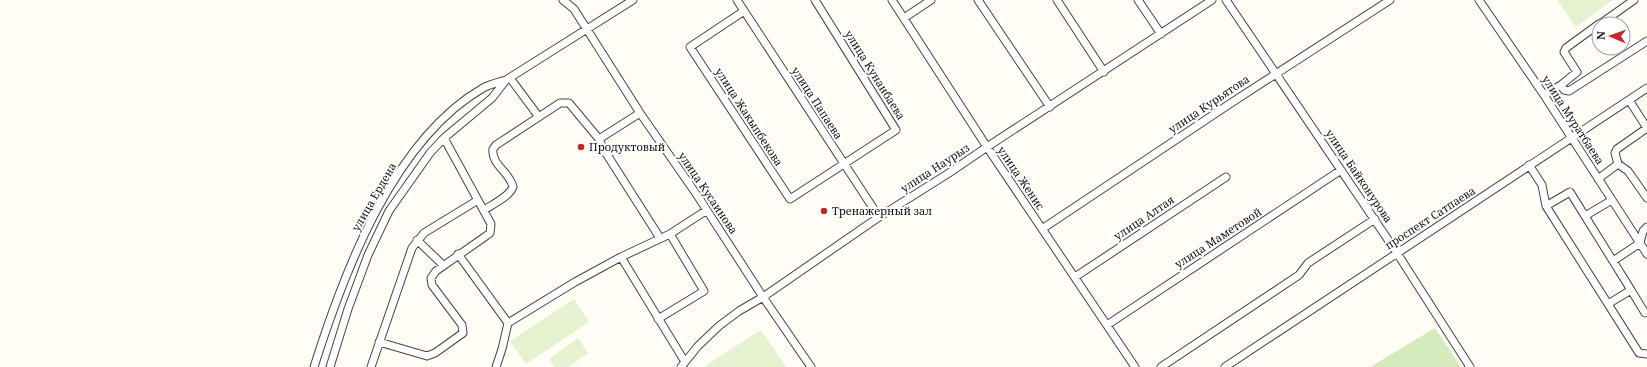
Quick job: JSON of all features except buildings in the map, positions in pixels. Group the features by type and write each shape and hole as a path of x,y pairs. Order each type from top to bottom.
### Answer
{"street":[{"name":"улица Кусаинова","path":"563,0 574,9 640,113 707,210 763,297 811,367"},
{"name":"улица Ердена","path":"317,366 334,305 356,251 378,207 399,174 432,129 450,111 484,87 508,79 633,0"},
{"name":"улица Папаева","path":"737,0 879,217"},
{"name":"улица Кунанбаева","path":"815,0 896,130 844,164"},
{"name":"улица Женис","path":"892,0 987,147 1135,367"},
{"path":"904,18 931,0"},
{"path":"978,0 1050,107"},
{"path":"1057,0 1104,72"},
{"path":"1138,0 1161,34"},
{"name":"улица Наурыз","path":"683,365 698,346 718,326 739,311 763,297 879,217 949,174 987,147 1104,72 1212,0"},
{"name":"улица Байконурова","path":"1226,0 1397,253 1470,367"},
{"name":"улица Курьятова","path":"1042,229 1275,74 1390,0"},
{"name":"улица Муратбаева","path":"1479,0 1544,95 1647,254"},
{"path":"1611,16 1634,0"},
{"name":"улица Жакыпбекова","path":"744,11 691,46 690,49 788,198 792,198 844,164"},
{"path":"1544,95 1561,85 1577,72 1564,52 1566,48 1591,30"},
{"path":"1561,85 1564,90 1569,91 1647,41"},
{"name":"улица Ердена","path":"330,367 348,309 368,255 386,218 430,153 444,138 492,98 508,79"},
{"path":"508,79 538,117"},
{"name":"проспект Сатпаева","path":"1225,367 1647,88"},
{"path":"1629,100 1647,128 1617,149 1615,153 1618,164 1628,172 1647,198"},
{"path":"484,210 506,196 513,187 510,179 493,159 493,150 496,146 560,103 569,104 599,139 604,150 660,238"},
{"path":"599,139 640,113"},
{"path":"379,342 427,356 435,353 463,333 462,325 430,282 436,270 490,233 491,224 444,138"},
{"path":"1598,179 1618,164"},
{"path":"1529,165 1542,185 1546,206 1639,353 1647,354"},
{"name":"улица Маметовой","path":"1107,325 1341,170"},
{"name":"улица Алтая","path":"1075,277 1226,177"},
{"path":"1546,206 1570,192 1646,314"},
{"path":"371,367 412,248 417,240 424,233 478,200"},
{"path":"1585,216 1612,200"},
{"path":"496,367 508,323 575,282 621,257 670,234 707,210"},
{"path":"1161,367 1299,275 1308,263 1374,219"},
{"path":"1613,261 1640,243 1643,231 1647,227"},
{"path":"658,319 704,291 670,234"},
{"path":"417,240 443,265"},
{"path":"458,254 508,323"},
{"path":"621,257 658,319 683,365"},
{"path":"1608,304 1630,290"}],"green space":[{"path":"1557,0 1613,0 1591,16 1576,27"},
{"path":"574,299 589,322 526,364 510,341"},
{"path":"1435,328 1461,367 1370,367"},
{"path":"761,330 786,367 703,367"},
{"path":"578,338 588,353 568,367 555,367 549,359"}],"place":[{"name":"Продуктовый","path":"581,147"},
{"name":"Тренажерный зал","path":"824,211"}]}
